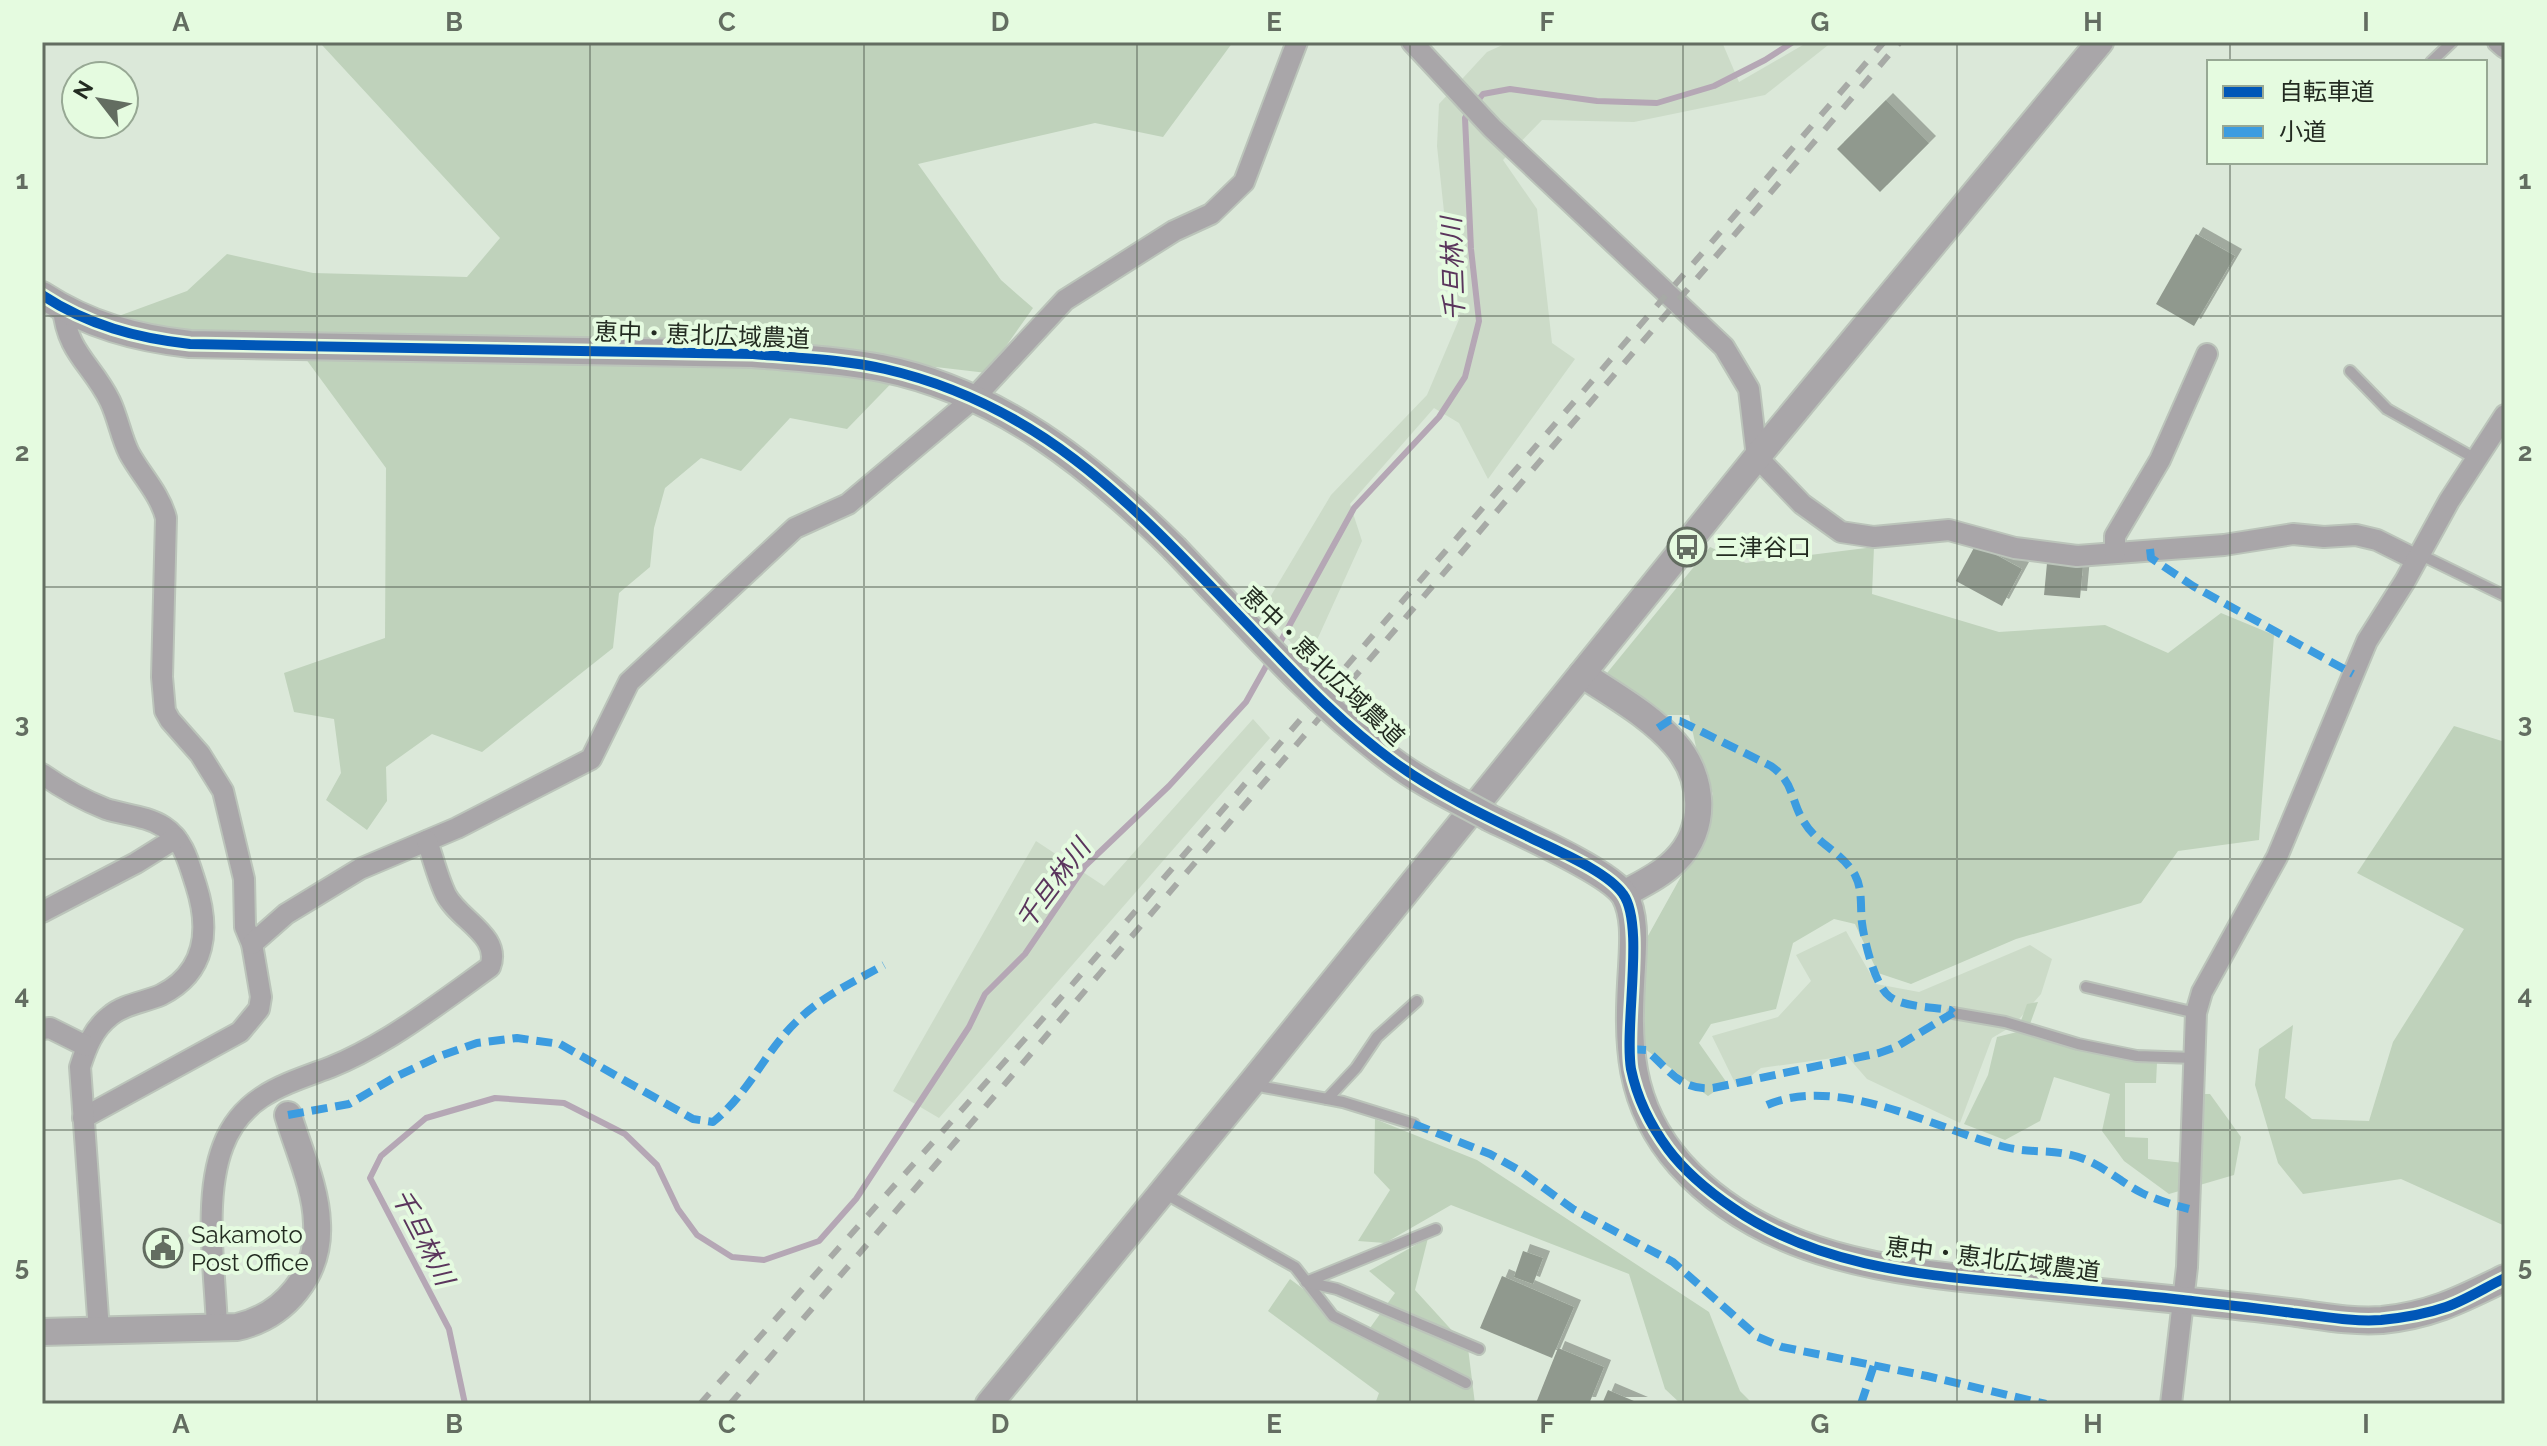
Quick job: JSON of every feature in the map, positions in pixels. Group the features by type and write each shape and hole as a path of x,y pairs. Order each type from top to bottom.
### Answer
{"street":[{"path":"252,944 286,914 360,869 457,828 591,759 629,682 795,528 848,504 974,398 1065,300 1174,231 1211,214 1244,182 1297,42"},
{"path":"1412,42 1492,128 1724,347 1749,389 1757,457 1802,504 1841,532 1874,537 1949,530 2015,548 2077,556 2224,545 2279,535 2356,535 2417,556"},
{"path":"989,1404 1757,457 2100,42"},
{"path":"2498,42 2505,48"},
{"path":"52,301 76,352 107,396 119,420 128,451 163,506 166,518 162,677 165,711 200,754 223,791 244,879 245,927 252,944 261,997 259,1009 240,1032 83,1118"},
{"name":"恵中・恵北広域農道","path":"52,301 125,334 190,344 737,354 831,360 895,372 974,398 1038,432 1125,499 1302,681 1354,730 1397,764 1490,818 1594,870 1624,894 1632,920 1631,1069 1645,1110 1666,1146 1688,1172 1715,1195 1779,1236 1855,1262 1922,1275 2182,1300 2348,1320 2383,1320 2444,1308 2505,1278"},
{"path":"2115,553 2115,536 2160,460 2207,354"},
{"path":"2171,1404 2187,1267 2196,1013 2202,992 2277,857 2367,641 2505,415"},
{"path":"1582,674 1652,721 1676,744 1690,765 1698,785 1697,822 1678,859 1658,875 1624,894"},
{"path":"42,774 81,799 145,819 164,827 176,838 187,858 202,902 205,927 199,955 181,981 162,994 111,1015 86,1046 80,1067 99,1331"},
{"path":"42,912 136,863 176,838"},
{"path":"217,1327 213,1196 223,1145 234,1125 252,1105 282,1084 334,1066 390,1037 490,967 494,956 492,945 452,905 427,841"},
{"path":"42,1029 50,1028 86,1046"},
{"path":"42,1332 237,1327 266,1317 295,1293 312,1258 317,1223 288,1115"}],"lane":[{"path":"2433,60 2452,42"},
{"path":"2350,371 2387,409 2476,459"},
{"path":"2417,556 2505,596"},
{"path":"2086,987 2196,1013"},
{"path":"1327,1099 1356,1068 1377,1037 1417,1001"},
{"path":"1953,1013 2005,1022 2078,1044 2137,1056 2194,1058"},
{"path":"1254,1080 1264,1087 1327,1099 1414,1124"},
{"path":"1162,1192 1295,1267 1333,1316 1466,1383"},
{"path":"1306,1282 1436,1229"},
{"path":"1306,1282 1337,1289 1479,1349"}],"green space":[{"path":"323,42 1233,42 1163,137 1095,123 918,164 1001,280 1033,308 987,373 910,364 847,429 790,418 741,471 701,458 665,488 654,528 650,567 619,593 613,648 482,752 432,734 386,767 387,801 367,830 326,800 341,773 334,719 294,712 284,673 385,638 386,468 289,336 185,336 116,317 187,291 227,254 313,273 467,277 500,238 322,45"},
{"path":"1509,42 1722,42 1739,82 1808,42 1832,42 1765,95 1634,122 1542,120 1503,160 1537,209 1552,343 1575,359 1488,479 1459,423 1434,408 1350,504 1362,541 1307,662 1263,609 1331,495 1427,395 1460,317 1447,240 1437,146 1439,104 1487,52"},
{"path":"1710,547 1746,563 1874,547 1872,594 1999,632 2105,625 2168,653 2221,613 2274,635 2259,840 2178,851 2141,903 2016,939 1911,984 1878,973 1855,924 1834,919 1793,943 1776,1009 1711,1024 1699,1043 1727,1083 1708,1096 1645,1049 1644,943 1699,844 1713,794 1696,747 1689,715 1658,715 1607,673"},
{"path":"1253,719 1270,738 939,1118 893,1091 1036,841 1104,886"},
{"path":"2454,726 2505,742 2505,1226 2401,1179 2303,1194 2278,1163 2255,1085 2259,1049 2293,1025 2285,1098 2312,1119 2369,1121 2393,1042 2464,929 2357,873"},
{"path":"1846,931 1876,984 1919,992 2030,945 2052,959 2041,994 2014,1025 1992,1038 1960,1123 1867,1079 1847,1056 1761,1068 1737,1087 1712,1036 1778,1017 1811,981 1796,955"},
{"path":"2038,1002 2026,1035 2132,1061 2157,1063 2156,1083 2125,1083 2125,1137 2148,1138 2148,1159 2193,1164 2194,1094 2210,1094 2241,1137 2234,1175 2169,1194 2124,1161 2102,1131 2110,1094 2054,1077 2040,1121 2005,1140 1964,1124 1988,1075 1997,1037 2017,1032 2027,1004"},
{"path":"1375,1119 1477,1160 1709,1312 1740,1391 1753,1404 1681,1404 1665,1389 1629,1274 1451,1205 1385,1243 1358,1241 1390,1190 1374,1173"},
{"path":"1428,1238 1415,1290 1468,1348 1475,1404 1375,1404 1379,1393 1268,1311 1290,1279 1365,1335 1395,1293 1369,1271"}],"building":[{"path":"1886,100 1929,143 1880,192 1837,149"},
{"path":"2196,234 2235,256 2194,326 2156,304"},
{"path":"1976,544 2022,569 2002,606 1956,581"},
{"path":"2047,563 2083,565 2080,598 2044,595"},
{"path":"1523,1251 1543,1258 1533,1284 1514,1277"},
{"path":"1502,1276 1574,1307 1552,1358 1480,1328"},
{"path":"1558,1348 1604,1367 1589,1404 1536,1403"},
{"path":"1608,1390 1641,1404 1602,1404"}],"waterway":[{"name":"千旦林川","path":"1476,103 1483,94 1510,89 1597,101 1657,103 1714,86 1793,42"},
{"name":"千旦林川","path":"1277,648 1354,508 1439,417 1465,377 1479,321 1471,249 1465,118 1469,112"},
{"name":"千旦林川","path":"465,1404 449,1329 370,1178 381,1156 426,1118 495,1098 564,1103 625,1134 657,1165 678,1209 697,1235 732,1257 764,1260 819,1241 856,1199 969,1027 985,994 1025,954 1085,866 1169,786 1246,702 1269,661"}],"railway":[{"path":"700,1404 1039,1023 1884,42"},
{"path":"730,1404 1900,42"}],"marked path":[{"path":"2150,549 2151,558 2193,586 2353,674"},
{"path":"1658,728 1670,720 1680,721 1779,772 1809,830 1850,867 1858,881 1868,951 1885,992 1903,1003 1953,1013"},
{"path":"288,1115 349,1104 395,1077 440,1056 477,1043 517,1038 560,1044 693,1119 713,1122 737,1098 785,1034 806,1013 838,990 884,965"},
{"path":"1630,1049 1646,1050 1683,1082 1713,1088 1879,1053 1896,1047 1953,1013"},
{"path":"1767,1105 1795,1097 1824,1096 1855,1100 2005,1147 2054,1152 2084,1159 2142,1193 2189,1209"},
{"path":"1414,1124 1490,1154 1519,1170 1573,1209 1673,1262 1758,1337 1782,1347 2046,1404"},
{"path":"1861,1404 1874,1365"}],"cycle path":[{"path":"42,295 77,314 113,328 190,344 753,354 869,366 943,386 995,409 1042,437 1128,504 1318,697 1394,762 1443,793 1580,862 1615,885 1629,908 1633,928 1630,1050 1631,1069 1641,1101 1650,1121 1682,1166 1715,1195 1764,1227 1830,1254 1899,1270 2348,1319 2381,1320 2430,1312 2461,1301 2505,1278"}],"place":[{"name":"三津谷口","path":"1687,547"},
{"name":"Sakamoto Post Office","path":"163,1248"}]}
